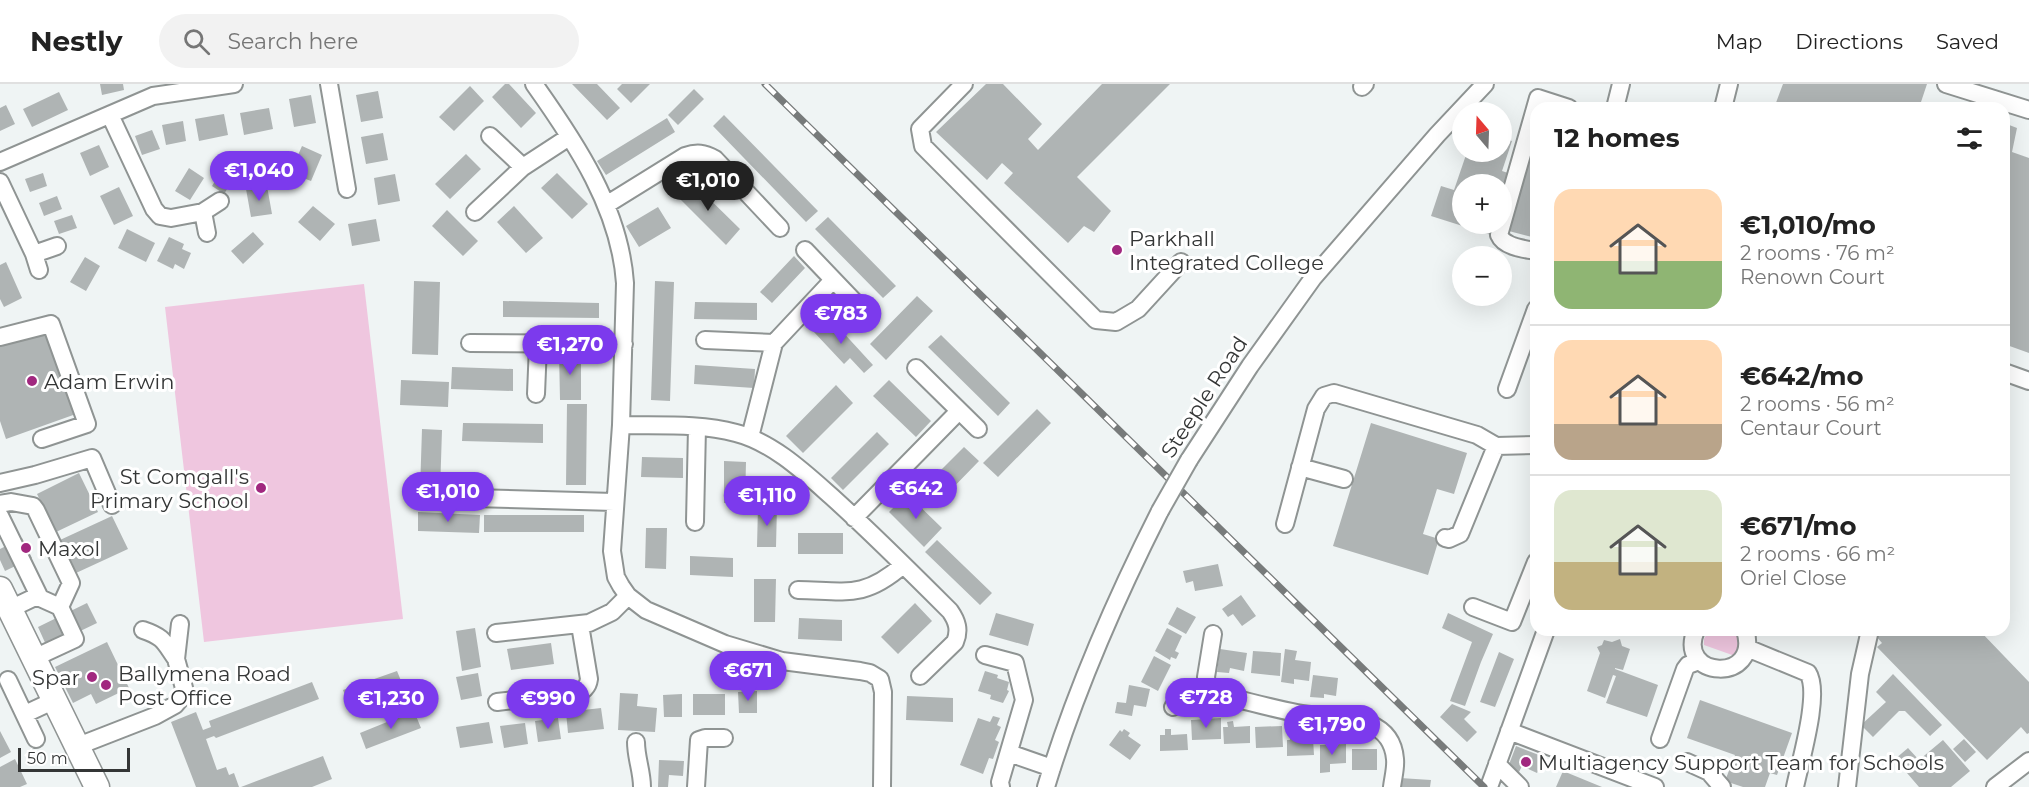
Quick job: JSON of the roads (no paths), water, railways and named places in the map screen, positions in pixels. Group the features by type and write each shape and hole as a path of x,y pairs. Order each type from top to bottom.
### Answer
{"highway":[{"path":"5,599 97,787"}],"street":[{"path":"0,162 110,115 152,90 234,84"},
{"path":"329,84 347,189"},
{"path":"534,84 569,136 606,205 624,266 621,426 614,502 613,562 616,577 628,596 646,610 663,619 754,654 782,661 860,670 880,679 883,692 882,787"},
{"path":"964,84 920,129 923,146 1096,320 1116,322 1138,309 1180,262"},
{"name":"Steeple Road","path":"1046,787 1071,709 1126,577 1189,460 1250,366 1313,278 1437,135 1485,84"},
{"path":"1616,102 1621,84"},
{"path":"1946,84 2003,102"},
{"path":"1723,102 1724,85"},
{"path":"1537,102 1538,98 1552,102"},
{"path":"2010,104 2029,110"},
{"path":"110,115 158,214 167,218 203,212 220,201"},
{"path":"1530,126 1499,235 1506,244 1530,250"},
{"path":"490,136 523,167"},
{"path":"475,212 523,167 569,136"},
{"path":"606,205 685,156 702,153 714,159 780,228"},
{"path":"0,182 36,262 57,246"},
{"path":"203,212 207,233"},
{"path":"805,250 868,316"},
{"path":"750,437 774,344 833,280"},
{"path":"0,337 51,324 87,424 42,439"},
{"path":"705,340 774,344"},
{"path":"470,344 624,344"},
{"path":"536,394 538,345"},
{"path":"1507,389 1530,346"},
{"path":"916,369 978,429"},
{"path":"2010,374 2029,381"},
{"path":"1285,524 1316,409 1324,396 1334,393 1476,435 1496,446 1530,445"},
{"path":"854,518 959,411"},
{"path":"621,426 697,427 736,432 750,437 798,469 854,518 950,611 958,627 958,636 955,642 920,676"},
{"path":"695,522 697,427"},
{"path":"1445,538 1449,539 1460,534 1496,446"},
{"path":"0,483 92,458 112,505"},
{"path":"1300,467 1344,479"},
{"path":"473,498 614,502"},
{"path":"0,504 11,502 33,506 71,584 60,608"},
{"path":"0,516 40,598"},
{"path":"798,590 866,589 879,584 903,565"},
{"path":"1473,607 1512,622 1530,577"},
{"path":"496,633 580,625 605,616 628,596"},
{"path":"5,599 40,598 60,608 75,639 34,658"},
{"path":"176,659 180,624"},
{"path":"497,702 575,693 584,689 589,679 580,625"},
{"path":"78,746 161,713 175,705 184,688 176,659 157,634 143,630"},
{"path":"1213,634 1206,668 1208,687 1216,694 1288,711 1374,725 1387,738 1394,752 1392,787"},
{"path":"1489,787 1544,636"},
{"path":"1694,636 1693,645 1699,661 1706,666 1723,670 1738,663 1747,648 1747,636"},
{"path":"1847,787 1860,674 1869,636"},
{"path":"1747,648 1808,673 1811,677 1814,697 1795,787"},
{"path":"986,655 1015,663 1024,695 1000,782 1001,787"},
{"path":"1660,739 1685,669 1688,665 1699,661"},
{"path":"9,680 36,739"},
{"path":"1173,707 1208,687"},
{"path":"25,714 55,700"},
{"path":"1509,731 1655,787"},
{"path":"696,787 699,740 724,738"},
{"path":"636,742 636,757 642,772 642,787"},
{"path":"1009,753 1052,768"},
{"path":"1995,787 2029,761"},
{"path":"1687,762 1709,772 1722,787"},
{"path":"1497,764 1520,787"}],"railway":[{"path":"765,84 1484,787"}],"place":[{"name":"Parkhall Integrated College","path":"1117,250"},
{"name":"Adam Erwin","path":"32,381"},
{"name":"St Comgall's Primary School","path":"261,488"},
{"name":"Maxol","path":"26,548"},
{"name":"Spar","path":"92,677"},
{"name":"Ballymena Road Post Office","path":"106,685"},
{"name":"Multiagency Support Team for Schools","path":"1526,762"}]}
